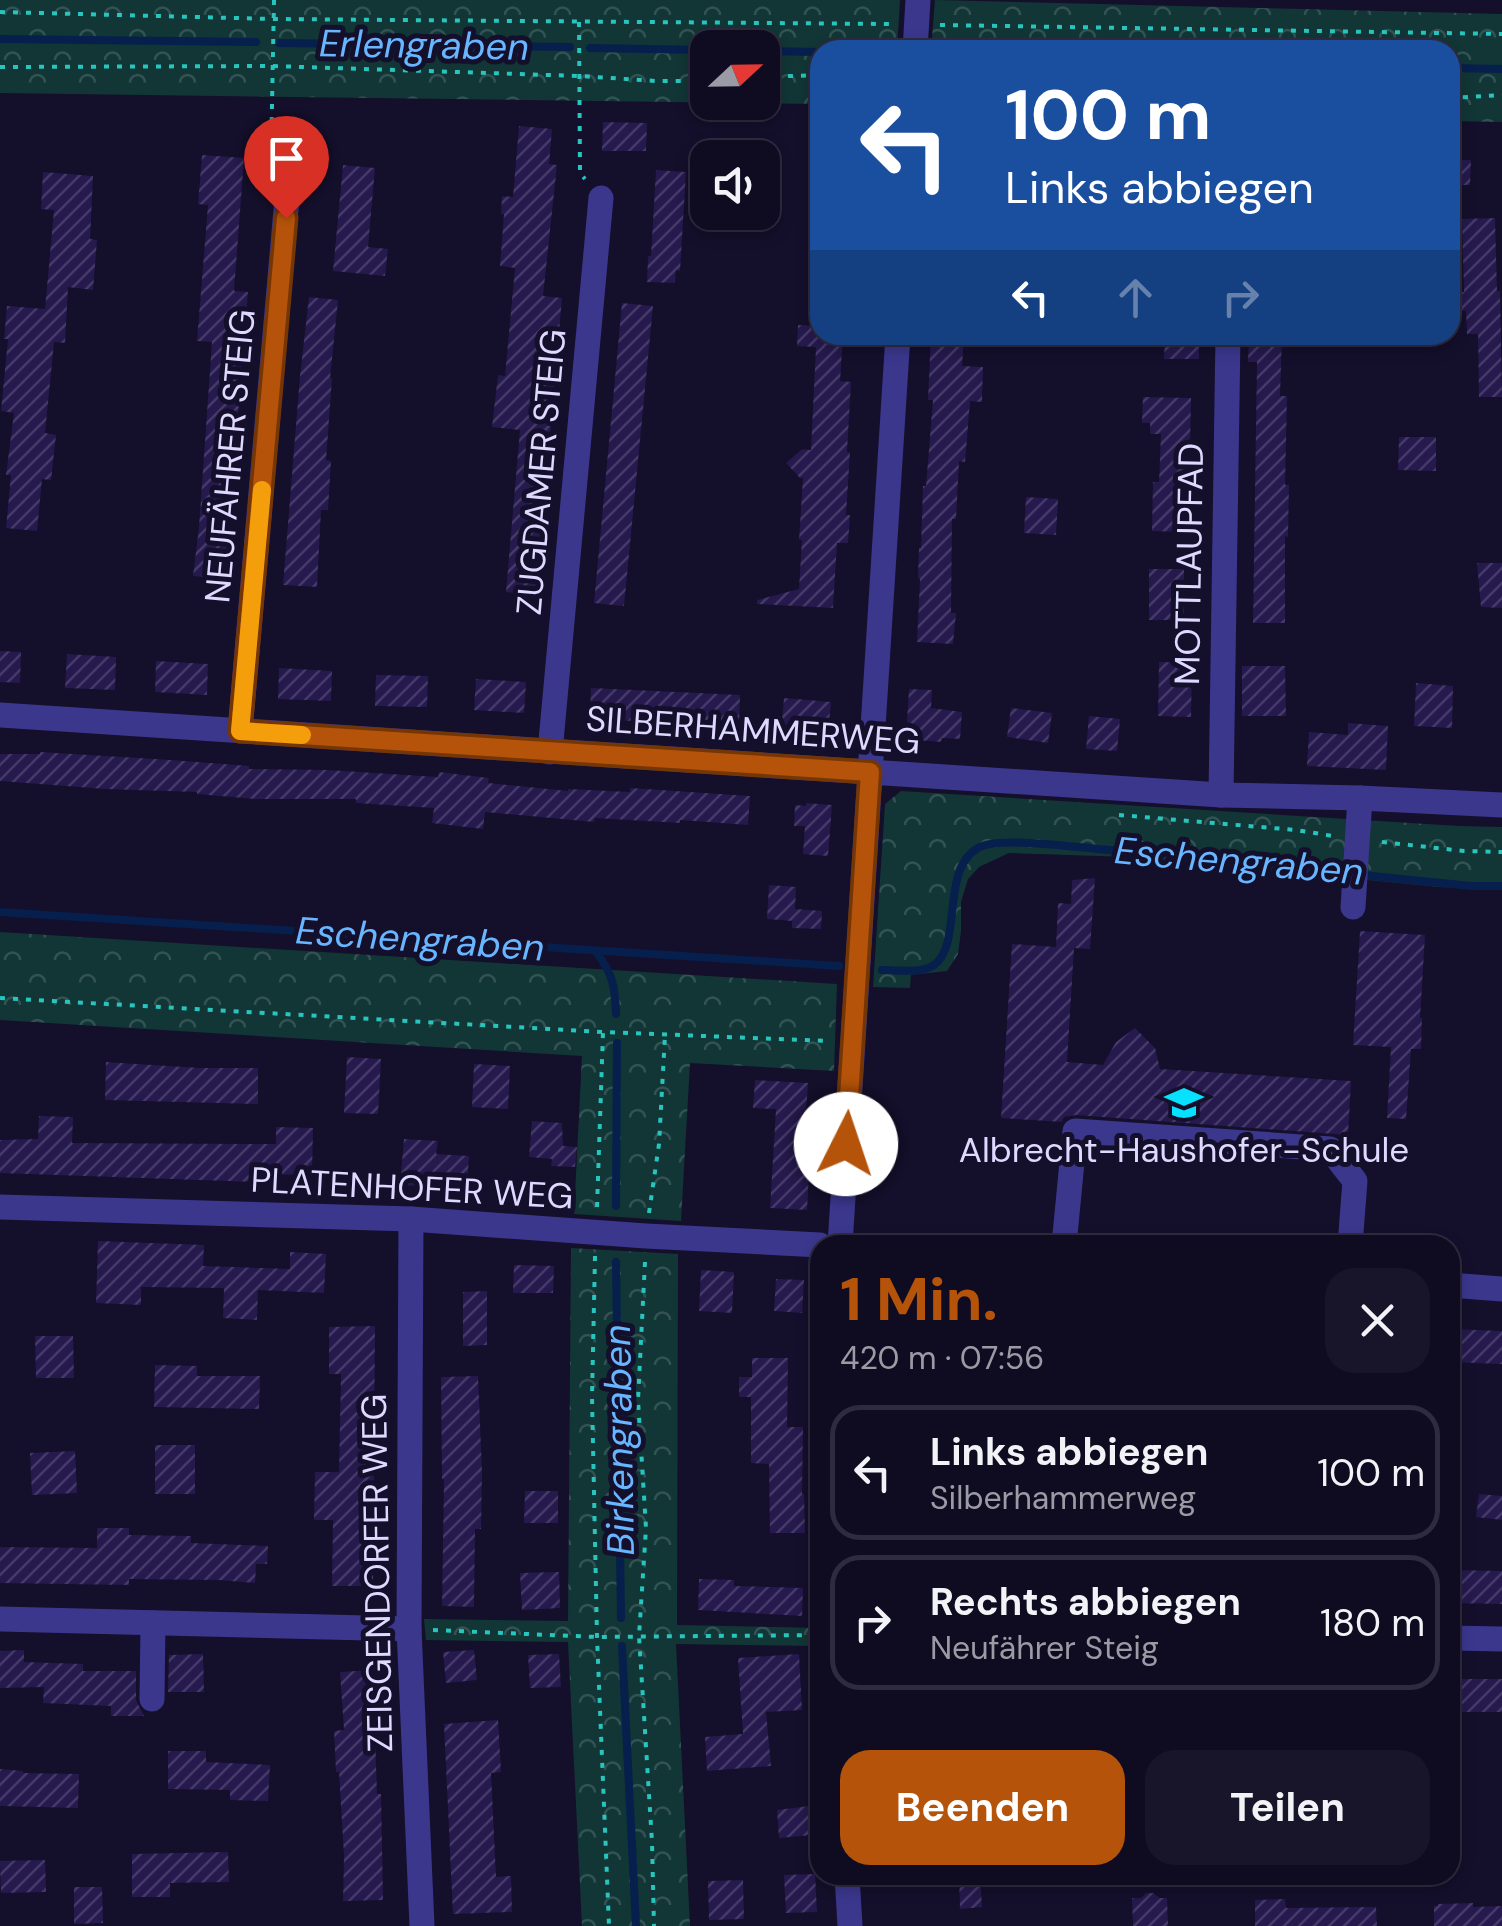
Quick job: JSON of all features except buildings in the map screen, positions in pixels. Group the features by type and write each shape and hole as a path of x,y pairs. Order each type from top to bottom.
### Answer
{"street":[{"name":"NEUFÄHRER STEIG","path":"240,731 288,187"},
{"name":"ZUGDAMER STEIG","path":"550,752 601,198"},
{"path":"841,1235 897,345"},
{"name":"MOTTLAUPFAD","path":"1221,794 1228,345"},
{"name":"SILBERHAMMERWEG","path":"0,715 1221,794 1502,806"},
{"path":"1354,901 1360,798"},
{"path":"1065,1235 1075,1131 1330,1149 1355,1181 1351,1235"},
{"name":"PLATENHOFER WEG","path":"0,1208 411,1219 810,1244"},
{"name":"ZEISGENDORFER WEG","path":"411,1219 408,1630 422,1926"},
{"path":"1460,1286 1502,1289"},
{"path":"0,1619 408,1630"},
{"path":"152,1699 153,1623"},
{"path":"1460,1638 1502,1639"},
{"path":"848,1885 850,1926"}],"path":[{"path":"274,0 272,158 288,187"},
{"path":"0,12 1502,34"},
{"path":"579,22 580,172 601,198"},
{"path":"0,67 272,66 690,81"},
{"path":"780,77 810,76"},
{"path":"1460,97 1502,95"},
{"path":"1120,815 1296,830 1357,844 1502,852"},
{"path":"0,998 853,1042"},
{"path":"603,1032 592,1398 609,1926"},
{"path":"654,1926 639,1636 646,1528 638,1400 646,1236 660,1144 666,1035"},
{"path":"408,1630 597,1637 810,1635"}],"green space":[{"path":"0,0 900,0 898,40 810,40 810,104 780,103 780,30 690,30 690,102 0,93"},
{"path":"935,0 1502,14 1502,122 1460,121 1460,40 932,40"},
{"path":"901,791 1502,827 1502,890 1129,857 1009,853 979,867 968,879 961,902 958,954 947,971 911,975 910,988 873,987 885,804"},
{"path":"0,932 837,984 834,1071 690,1063 681,1221 574,1214 582,1056 0,1020"},
{"path":"571,1248 678,1254 677,1625 810,1628 810,1646 676,1644 690,1926 582,1926 568,1642 426,1640 424,1619 568,1621"}],"waterway":[{"name":"Erlengraben","path":"0,39 256,42"},
{"name":"Erlengraben","path":"279,43 570,47"},
{"name":"Erlengraben","path":"590,48 690,50"},
{"name":"Erlengraben","path":"780,51 810,52"},
{"name":"Erlengraben","path":"1460,68 1502,69"},
{"name":"Eschengraben","path":"882,970 922,970 943,955 959,872 966,858 988,845 1036,843 1225,857 1348,873"},
{"name":"Eschengraben","path":"1362,875 1502,886"},
{"name":"Eschengraben","path":"0,912 839,966"},
{"name":"Birkengraben","path":"596,952 612,981 616,1014"},
{"name":"Birkengraben","path":"616,1206 617,1043"},
{"name":"Birkengraben","path":"616,1262 621,1618"},
{"name":"Birkengraben","path":"622,1646 636,1926"}],"slow traffic":[{"path":"262,490 240,731 302,735"}],"place":[{"name":"Albrecht-Haushofer-Schule","path":"1184,1103"}],"route":[{"path":"286,218 240,731 870,772 846,1144"}]}
